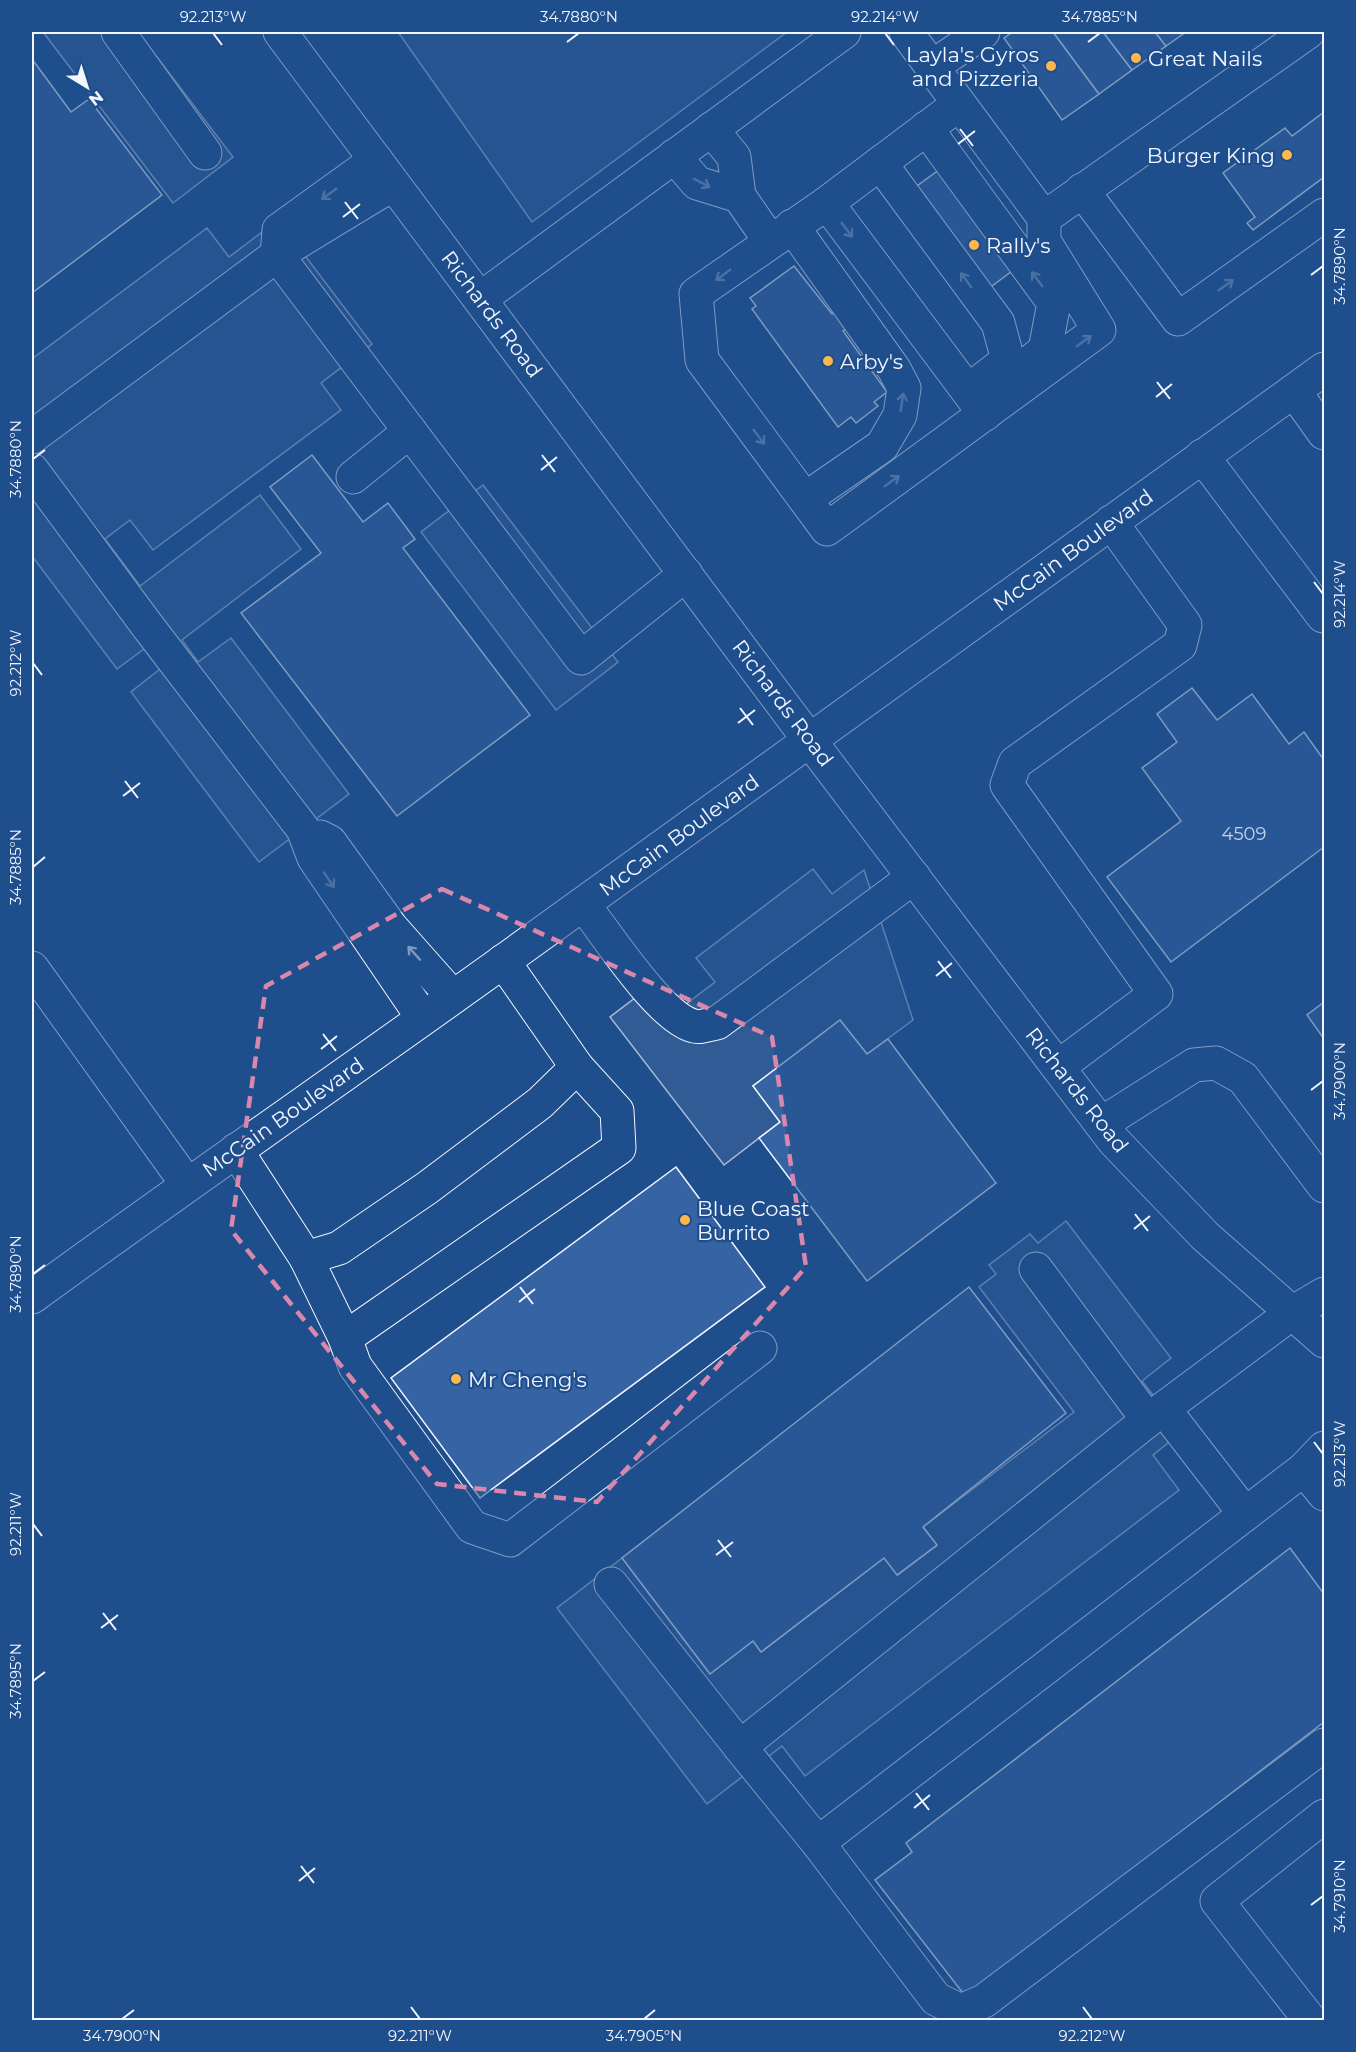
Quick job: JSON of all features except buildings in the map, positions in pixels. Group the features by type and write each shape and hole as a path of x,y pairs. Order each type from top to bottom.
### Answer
{"street":[{"path":"118,32 205,153"},
{"name":"Richards Road","path":"280,32 810,741 1114,1141 1205,1236 1324,1341"},
{"path":"480,299 844,32"},
{"path":"906,32 1044,218 1044,241 1099,330 977,403"},
{"path":"932,67 983,32"},
{"path":"1044,218 1308,32"},
{"path":"927,128 1054,303 1045,350 977,403 827,529 702,360 696,294 827,203 880,163 959,104"},
{"path":"711,129 734,157 739,196"},
{"path":"674,156 697,183 739,196 781,234 894,369 904,388 900,415 882,446 805,499"},
{"path":"880,163 998,323 1008,360 977,403"},
{"path":"32,437 385,172"},
{"path":"1082,190 1178,319 1324,215"},
{"path":"827,203 977,403"},
{"path":"277,255 581,658 686,574"},
{"name":"McCain Boulevard","path":"32,1297 187,1184 810,741 1324,369"},
{"path":"1294,391 1324,433"},
{"path":"353,477 410,431"},
{"path":"1202,456 1324,615"},
{"path":"32,470 303,829 314,858 423,1018"},
{"path":"1058,1066 1156,994 1007,785 1015,763 1180,645 1185,625 1111,522"},
{"path":"303,829 330,842 391,927 453,997"},
{"path":"583,904 654,997 675,1017 695,1027 717,1023 914,877"},
{"path":"345,1338 620,1148 617,1111 577,1067 503,961"},
{"path":"32,969 187,1184"},
{"path":"1101,1124 1194,1065 1216,1063 1243,1078 1324,1186"},
{"path":"306,1258 339,1248 427,1188 540,1103 577,1067"},
{"path":"236,1150 306,1258 345,1338 355,1366 472,1527 510,1540 760,1348"},
{"path":"1036,1269 1156,1414 1245,1514"},
{"path":"740,1747 1156,1414 1292,1313 1324,1294"},
{"path":"818,1843 1314,1459 1324,1494"},
{"path":"611,1584 818,1843 936,1999 962,2011 984,2001 1324,1745"},
{"path":"1310,2020 1217,1901 1320,1828"}],"highlighted area":[{"path":"442,889 772,1037 806,1267 597,1502 437,1484 231,1230 266,986"}],"shaded area":[{"path":"43,32 138,32 233,157 173,203"},
{"path":"398,32 787,32 532,222"},
{"path":"278,220 372,344 321,383 341,410 153,550 130,520 105,539 140,586 260,495 301,549 182,640 198,662 231,638 349,794 259,862 131,692 160,669 144,649 117,669 32,556 32,359 207,228 229,257"},
{"path":"483,485 618,662 556,710 421,532"},
{"path":"813,869 832,894 864,870 913,1020 867,1054 840,1020 753,1086 780,1122 724,1165 610,1017 652,985 674,1013 715,982 696,958"},
{"path":"1066,1221 1171,1358 1142,1381 1182,1432 1153,1455 1179,1490 805,1776 782,1746 707,1804 557,1608 622,1558 710,1674 753,1641 761,1652 884,1558 898,1575 937,1545 923,1527 1074,1412 979,1287 996,1274 989,1265 1030,1234 1038,1243"}],"place":[{"name":"Great Nails","path":"1136,58"},
{"name":"Layla's Gyros and Pizzeria","path":"1051,66"},
{"name":"Burger King","path":"1287,155"},
{"name":"Rally's","path":"974,245"},
{"name":"Arby's","path":"828,361"},
{"name":"Blue Coast Burrito","path":"685,1220"},
{"name":"Mr Cheng's","path":"456,1379"}]}
